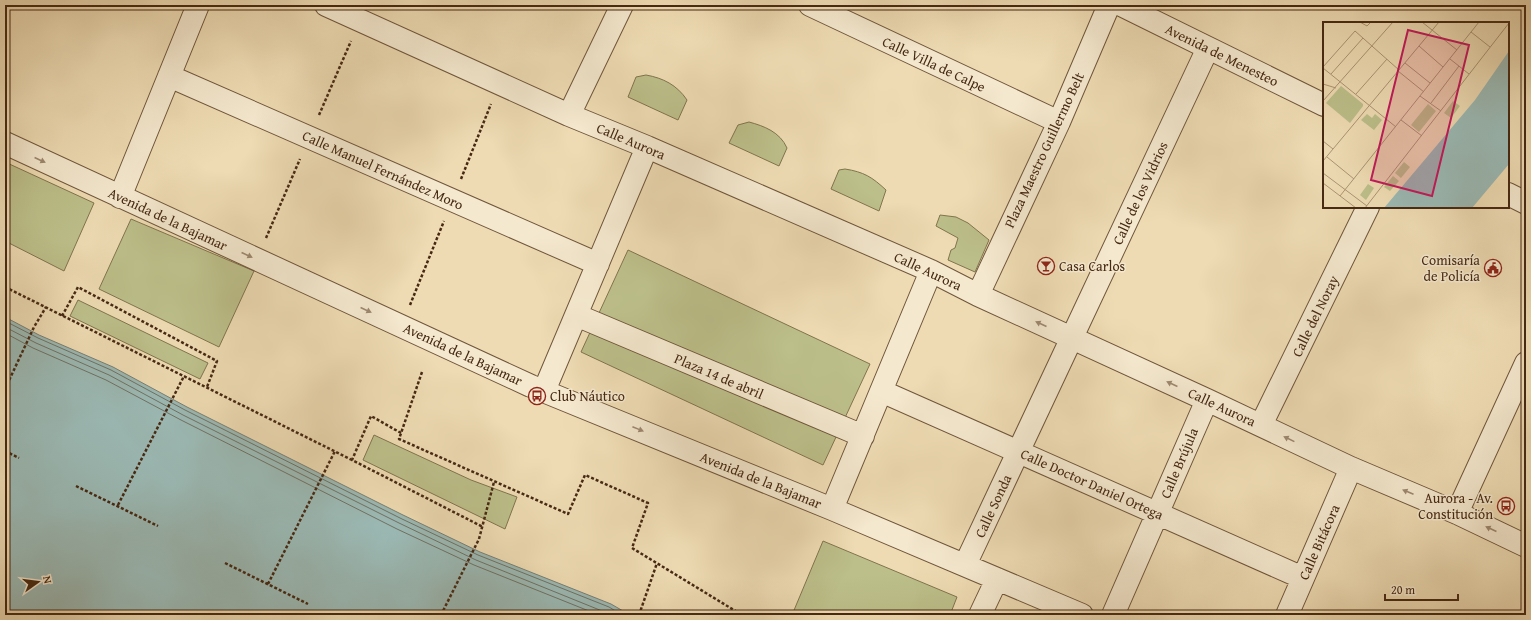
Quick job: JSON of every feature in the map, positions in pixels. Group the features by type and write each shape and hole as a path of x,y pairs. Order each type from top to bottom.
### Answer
{"street":[{"path":"120,197 198,5"},
{"name":"Calle Aurora","path":"326,5 569,115 647,147 931,271 978,295 1351,468 1457,513 1526,546"},
{"path":"569,115 622,5"},
{"name":"Calle Villa de Calpe","path":"810,5 1058,122"},
{"name":"Plaza Maestro Guillermo Belt","path":"978,295 1058,122 1109,5"},
{"name":"Avenida de Menesteo","path":"1122,5 1323,105"},
{"name":"Calle de los Vidrios","path":"1072,338 1208,48"},
{"name":"Calle Manuel Fernández Moro","path":"169,76 598,264"},
{"name":"Avenida de la Bajamar","path":"5,143 544,391 604,421 832,509 1082,615"},
{"path":"544,391 647,147"},
{"path":"1509,194 1526,203"},
{"name":"Calle del Noray","path":"1262,426 1368,208"},
{"path":"832,509 931,271"},
{"name":"Plaza 14 de abril","path":"576,315 862,436"},
{"name":"Calle Sonda","path":"965,565 1072,338"},
{"path":"1457,513 1526,363"},
{"name":"Calle Doctor Daniel Ortega","path":"881,391 1303,578"},
{"name":"Calle Brújula","path":"1114,615 1207,400"},
{"name":"Calle Bitácora","path":"1287,615 1351,468"},
{"path":"980,615 997,579"}],"path":[{"path":"5,287 335,451 483,527"},
{"path":"62,316 78,287 217,361 207,388"},
{"path":"5,389 34,327 46,307"},
{"path":"422,372 399,439 568,514 585,475 648,504 632,548 742,615"},
{"path":"118,505 184,376"},
{"path":"352,460 371,416 401,433"},
{"path":"5,451 19,458"},
{"path":"268,584 335,451"},
{"path":"441,615 479,539 494,482"},
{"path":"76,486 118,505 158,526"},
{"path":"639,615 657,563"},
{"path":"226,564 308,604"}],"green space":[{"path":"646,75 664,80 674,86 687,100 678,120 628,97 636,77"},
{"path":"749,122 771,130 784,142 787,148 779,166 729,143 738,125"},
{"path":"5,162 94,203 64,271 5,241"},
{"path":"845,169 867,176 886,190 879,211 831,189 839,170"},
{"path":"940,215 956,217 968,223 989,240 975,272 948,260 951,250 955,248 958,238 936,226"},
{"path":"131,219 254,271 219,347 99,289"},
{"path":"628,250 870,364 823,465 581,352"},
{"path":"78,300 208,363 200,379 70,316"},
{"path":"374,435 471,480 517,497 505,529 363,460"},
{"path":"823,541 957,597 950,615 792,615"}],"water":[{"path":"5,317 39,335 113,367 187,407 480,552 611,604 630,615 5,615"}],"place":[{"name":"Casa Carlos","path":"1046,266"},
{"name":"Comisaría de Policía","path":"1493,268"},
{"name":"Club Náutico","path":"537,396"},
{"name":"Aurora - Av. Constitución","path":"1506,506"}]}
